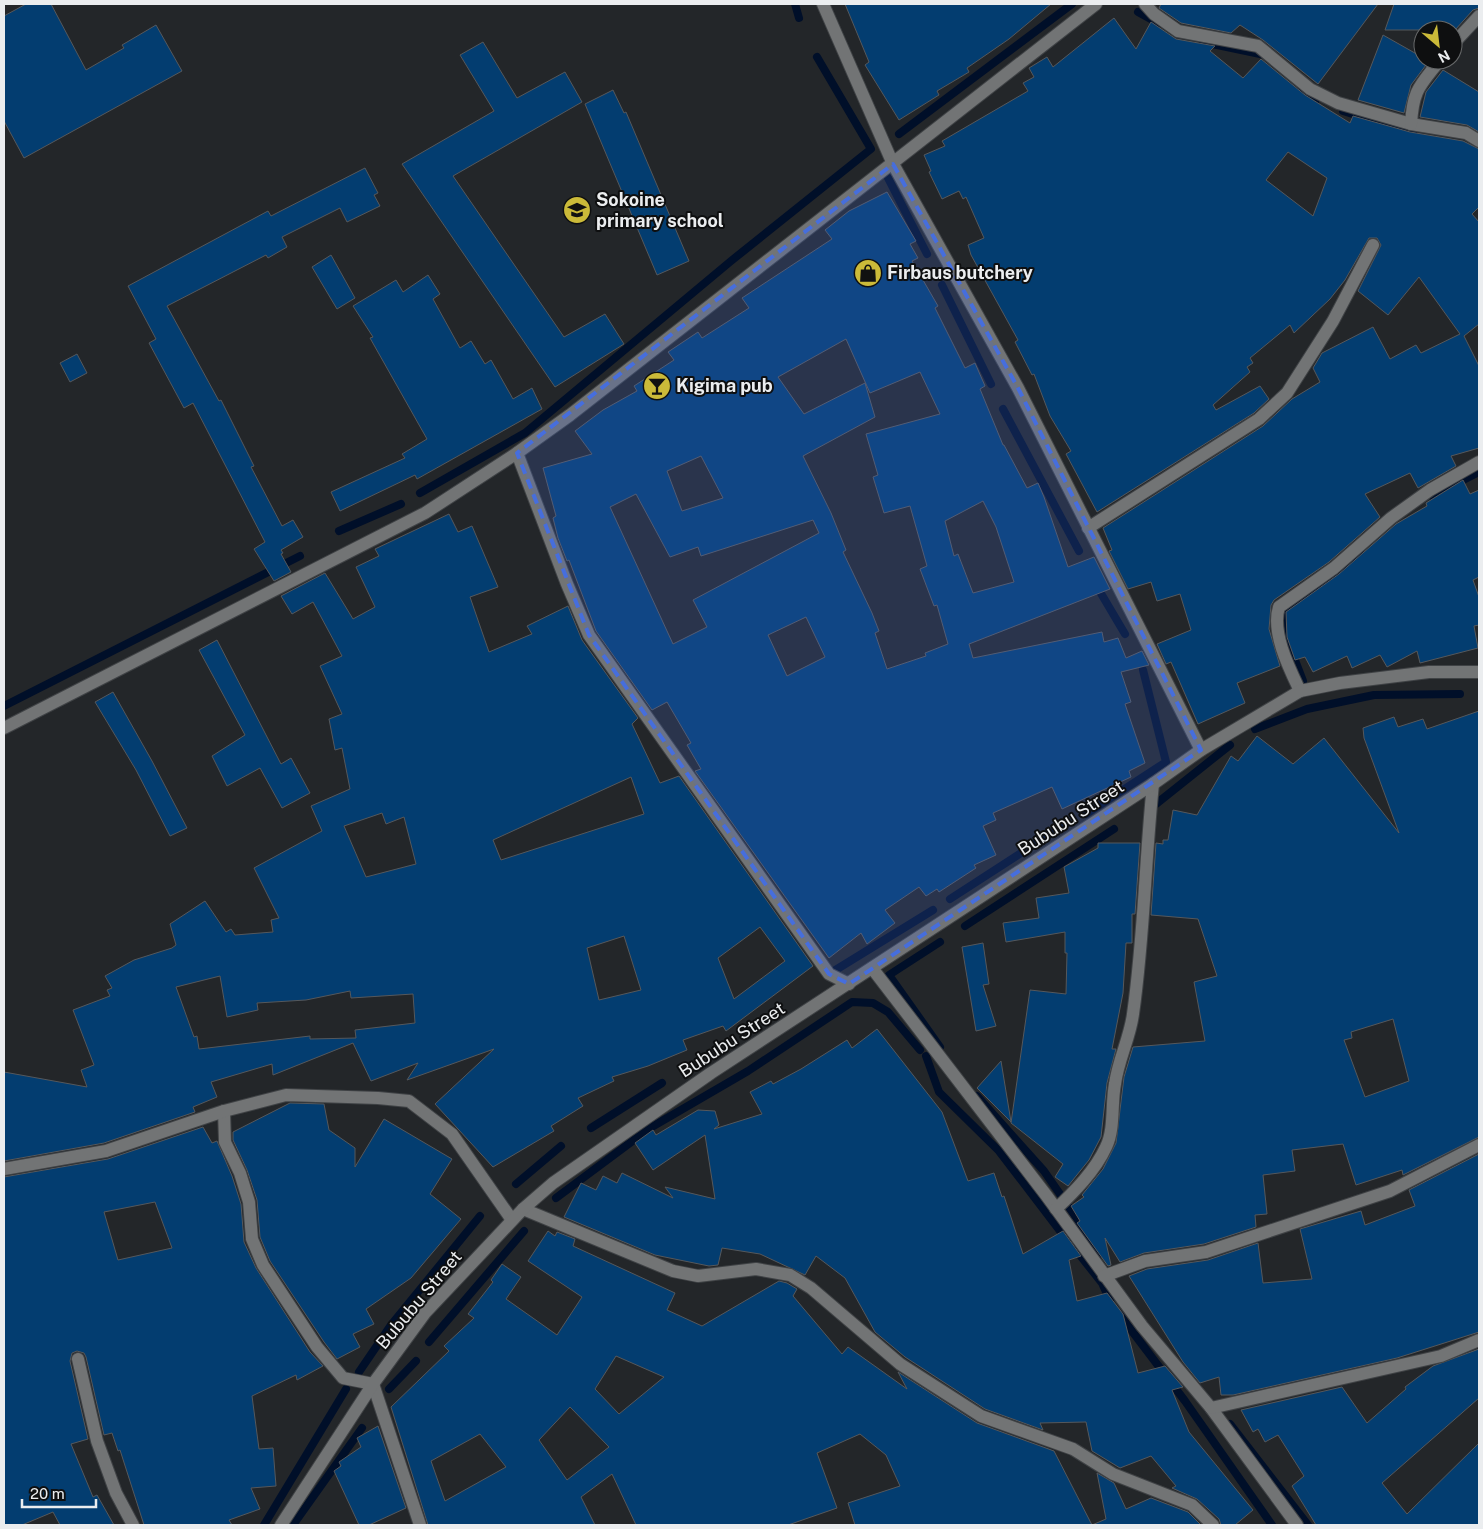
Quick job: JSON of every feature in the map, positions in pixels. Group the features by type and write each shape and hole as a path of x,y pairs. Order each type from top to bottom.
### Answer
{"street":[{"path":"823,4 893,164 1018,388 1201,750"},
{"path":"4,728 424,513 517,453 570,415 1096,4"},
{"path":"1145,4 1154,14 1178,31 1258,46 1310,90 1338,103 1411,124 1466,133 1479,141"},
{"path":"1463,33 1479,16"},
{"path":"1411,124 1416,90 1432,70"},
{"path":"1088,528 1259,419 1287,393 1333,321 1373,246"},
{"path":"517,453 567,584 589,635 829,974 849,984"},
{"path":"1300,691 1285,659 1275,617 1278,607 1334,568 1391,518 1430,490 1479,462"},
{"name":"Bububu Street","path":"281,1525 373,1384 425,1313 512,1220 553,1183 628,1130 1154,784 1201,750 1300,691 1340,683 1429,672 1479,672"},
{"path":"1056,1209 1082,1182 1106,1147 1115,1083 1133,1018 1142,945 1146,848 1154,784"},
{"path":"872,968 1056,1209 1142,1326 1210,1408 1298,1525"},
{"path":"4,1169 106,1151 224,1111 286,1095 409,1101 452,1134 512,1220"},
{"path":"224,1111 225,1142 240,1173 249,1202 252,1239 263,1264 317,1347 343,1378 373,1384 420,1525"},
{"path":"1104,1276 1145,1261 1206,1252 1390,1191 1479,1145"},
{"path":"523,1209 673,1271 698,1276 756,1269 790,1275 811,1288 900,1364 981,1416 1074,1449 1113,1474 1192,1505 1213,1525"},
{"path":"1210,1408 1441,1356 1479,1340"},
{"path":"78,1359 97,1441 116,1494 133,1525"}],"highlighted area":[{"path":"893,164 1018,388 1201,750 849,984 829,974 589,635 517,453"}],"building":[{"path":"26,4 51,4 86,70 124,48 122,45 156,25 182,71 24,158 4,121 4,16"},
{"path":"845,4 1051,4 1009,39 967,68 969,72 937,91 939,95 899,120 865,65 869,62"},
{"path":"1161,4 1378,4 1318,84 1263,40 1240,25 1231,33 1181,23 1159,8"},
{"path":"1394,4 1479,4 1479,8 1473,10 1463,21 1413,20 1413,30 1385,30"},
{"path":"1114,18 1136,49 1151,22 1176,39 1215,46 1210,51 1243,78 1261,59 1305,95 1350,123 1353,116 1410,132 1463,141 1479,149 1479,207 1472,214 1479,222 1479,324 1464,336 1479,366 1479,448 1451,456 1456,466 1418,488 1410,473 1365,494 1380,517 1329,562 1274,600 1271,605 1269,629 1280,666 1237,683 1245,703 1198,724 1171,662 1166,664 1157,644 1191,630 1180,594 1157,601 1151,582 1128,589 1109,551 1112,550 1103,528 1263,426 1292,399 1320,382 1313,368 1322,353 1373,327 1390,359 1416,345 1421,353 1460,334 1419,277 1388,315 1358,291 1381,245 1377,238 1369,238 1345,280 1330,299 1294,333 1290,325 1250,358 1253,363 1247,367 1250,372 1213,405 1216,410 1260,386 1269,399 1254,413 1097,512 1066,454 1071,451 1050,416 1034,374 1032,375 1015,342 1018,340 971,255 968,245 984,238 966,197 963,199 959,191 942,199 929,172 931,171 924,155 945,146 942,141 1028,91 1023,83 1034,77 1029,68 1047,57 1053,67","holes":["1288,152 1327,178 1313,216 1266,180"]},
{"path":"1383,35 1413,52 1413,70 1422,70 1411,85 1404,113 1358,100"},
{"path":"483,42 517,98 565,72 582,102 453,176 564,337 605,314 624,344 555,387 402,164 494,111 460,55"},
{"path":"1443,70 1479,92 1479,132 1467,125 1420,117 1426,92"},
{"path":"613,90 624,113 626,112 689,261 657,275 585,104"},
{"path":"365,168 378,193 374,195 380,206 347,222 340,208 282,237 287,247 268,258 266,255 167,306 219,401 221,400 254,466 251,467 282,526 293,520 303,537 281,550 283,553 281,554 291,572 274,581 254,549 265,542 193,403 184,408 149,343 156,339 128,286 268,211 271,216"},
{"path":"887,192 916,241 910,244 918,258 912,261 938,306 935,308 965,368 975,363 985,386 980,389 1003,445 1027,488 1038,483 1068,567 1094,557 1110,589 969,644 973,658 1102,632 1104,642 1118,638 1126,658 1142,651 1149,665 1121,672 1131,702 1125,704 1145,763 1129,771 1131,777 1062,809 1052,787 993,813 996,820 983,826 996,855 974,865 976,868 939,892 937,889 926,896 919,887 885,910 895,923 867,944 861,933 829,958 695,771 701,769 687,745 691,743 667,702 652,710 596,631 569,560 567,561 558,538 553,518 556,516 543,468 592,454 575,431 603,410 637,391 634,386 674,360 668,352 698,332 702,338 749,308 742,298 832,239 825,230 849,211","holes":["846,339 870,393 920,372 940,414 866,434 878,475 873,477 884,513 910,506 927,566 920,569 934,606 937,605 948,644 925,653 926,656 887,669 875,633 879,631 872,613 843,552 846,550 831,513 803,456 875,417 865,383 804,414 778,377","701,456 723,498 682,511 667,471","636,494 670,557 698,547 701,556 813,520 819,533 693,600 707,627 673,644 610,507","983,501 996,527 1014,582 973,593 958,554 954,556 945,521","806,617 825,657 787,676 768,635"]},
{"path":"331,255 355,298 337,309 312,267"},
{"path":"428,275 440,294 433,299 460,348 471,341 485,364 491,360 513,399 532,388 542,409 417,479 415,475 340,511 331,492 405,458 402,454 427,439 370,338 373,337 353,306 396,280 403,292"},
{"path":"77,354 87,373 70,382 60,363"},
{"path":"1463,480 1470,494 1479,490 1479,577 1473,580 1479,597 1479,625 1474,626 1478,648 1420,663 1417,651 1387,667 1380,655 1352,668 1347,656 1313,672 1305,657 1295,660 1287,637 1286,612 1339,574 1396,524 1427,506 1426,503"},
{"path":"449,514 458,532 472,526 498,587 470,597 489,652 532,634 527,626 568,606 582,640 638,718 632,724 660,783 679,776 813,966 726,1031 723,1026 683,1040 687,1050 648,1066 612,1077 614,1081 578,1098 583,1106 551,1126 554,1131 493,1167 435,1104 494,1049 407,1080 418,1063 371,1081 353,1043 273,1075 272,1064 211,1082 217,1097 193,1107 195,1112 104,1143 4,1161 4,1072 87,1087 81,1070 94,1065 73,1010 110,996 107,990 112,988 105,976 134,960 176,945 170,924 205,901 226,932 231,929 235,935 273,932 271,920 279,918 254,868 322,831 311,806 350,789 342,748 335,750 329,719 342,714 320,666 342,656 313,602 292,614 281,596 325,573 353,619 375,607 356,567 379,556 375,549","holes":["631,777 644,814 501,860 493,840","382,813 386,824 404,817 416,864 366,877 344,826","760,927 785,961 734,999 718,958","624,936 641,990 599,1000 587,948","220,976 227,1017 258,1010 257,1003 306,1000 350,991 351,998 413,994 415,1023 355,1030 356,1038 310,1039 310,1036 199,1049 197,1036 194,1037 176,987"]},
{"path":"217,640 281,764 291,758 310,793 282,808 260,768 227,786 212,756 245,735 199,650"},
{"path":"113,692 187,828 170,836 136,770 95,702"},
{"path":"1479,711 1479,1137 1403,1175 1402,1170 1356,1185 1343,1144 1292,1150 1295,1171 1263,1175 1267,1214 1255,1215 1256,1227 1204,1244 1144,1253 1120,1262 1105,1238 1111,1265 1108,1266 1077,1223 1080,1221 1071,1206 1084,1197 1082,1195 1103,1169 1116,1143 1124,1077 1133,1047 1205,1041 1194,982 1217,976 1198,919 1151,915 1156,843 1163,844 1163,840 1168,840 1173,810 1197,815 1231,756 1238,761 1257,736 1293,764 1324,738 1399,833 1364,738 1363,728 1394,717 1398,727 1423,719 1427,729","holes":["1393,1019 1409,1081 1365,1097 1344,1040 1352,1038 1351,1032"]},
{"path":"1098,843 1140,843 1135,914 1132,914 1132,943 1126,943 1123,993 1112,1049 1116,1049 1107,1083 1101,1137 1089,1160 1068,1186 1055,1177 1063,1164 1011,1123 1030,990 1066,994 1067,953 1065,953 1065,932 1006,942 1003,923 1039,918 1036,898 1069,893 1064,867 1098,848"},
{"path":"983,943 989,984 983,985 996,1026 976,1031 962,947"},
{"path":"877,1029 942,1112 968,1181 994,1173 1002,1197 1004,1196 1023,1254 1063,1231 1081,1256 1069,1260 1077,1301 1107,1293 1123,1314 1138,1373 1165,1366 1183,1387 1172,1390 1189,1432 1253,1510 1235,1525 1221,1525 1219,1519 1197,1499 1172,1488 1176,1486 1151,1456 1120,1468 1092,1451 1086,1422 1040,1423 1043,1430 985,1409 905,1357 875,1332 845,1278 816,1256 805,1275 760,1254 722,1248 718,1265 709,1266 655,1255 564,1217 581,1183 596,1190 603,1176 617,1183 622,1173 673,1198 665,1187 715,1199 705,1135 653,1170 635,1143 653,1130 656,1135 698,1110 715,1111 719,1125 714,1129 762,1114 750,1092 771,1081 773,1084 801,1069 847,1040 852,1048"},
{"path":"1001,1061 1011,1122 977,1088"},
{"path":"290,1103 324,1104 329,1130 355,1148 355,1167 384,1119 452,1159 430,1194 461,1219 411,1278 366,1309 374,1324 353,1334 360,1347 337,1359 270,1261 260,1237 257,1200 247,1170 233,1140 233,1132"},
{"path":"203,1127 212,1143 217,1141 232,1176 241,1204 244,1242 256,1268 310,1352 323,1366 297,1380 296,1375 252,1396 259,1449 273,1448 276,1486 251,1488 260,1509 229,1520 232,1525 144,1525 120,1450 118,1451 112,1433 104,1435 86,1357 84,1353 77,1351 72,1353 70,1361 88,1439 71,1444 93,1497 97,1495 114,1525 60,1525 53,1512 22,1525 4,1525 4,1177 108,1159","holes":["155,1202 172,1248 118,1260 104,1212"]},
{"path":"1479,1154 1479,1332 1397,1358 1233,1395 1221,1395 1219,1377 1200,1383 1183,1362 1129,1276 1147,1269 1208,1260 1258,1243 1263,1283 1312,1279 1300,1229 1361,1211 1365,1225 1415,1206 1409,1190"},
{"path":"548,1231 555,1236 557,1232 575,1239 573,1246 675,1293 667,1310 702,1326 779,1281 787,1283 797,1289 793,1296 842,1354 848,1347 907,1389 898,1372 977,1423 1054,1451 1092,1525 855,1525 848,1503 900,1486 886,1455 860,1434 817,1453 837,1508 788,1525 636,1525 612,1474 581,1497 595,1525 428,1525 391,1407 449,1351 444,1346 474,1318 468,1314 493,1282 491,1280 502,1264 521,1277 506,1299 557,1335 582,1297 528,1261","holes":["616,1356 664,1377 619,1414 595,1389","570,1407 609,1447 567,1480 539,1440","480,1434 506,1467 445,1501 431,1461"]},
{"path":"1479,1349 1479,1398 1382,1483 1407,1514 1479,1443 1479,1525 1316,1525 1292,1486 1304,1476 1278,1435 1265,1442 1258,1429 1253,1432 1241,1410 1342,1387 1367,1423 1406,1389 1405,1387 1433,1366"},
{"path":"378,1426 406,1508 369,1525 359,1525 334,1471 341,1466 339,1462 361,1447 357,1438"},
{"path":"1097,1473 1114,1483 1126,1509 1151,1498 1188,1512 1201,1525 1092,1525 1106,1519"}],"waterway":[{"path":"795,4 799,18"},
{"path":"899,134 1072,4"},
{"path":"1138,12 1158,23"},
{"path":"1203,42 1265,55"},
{"path":"420,493 525,433 731,261 871,149 817,57"},
{"path":"1301,89 1315,102"},
{"path":"1343,111 1413,133"},
{"path":"888,178 927,254"},
{"path":"942,285 991,384"},
{"path":"1003,409 1079,551"},
{"path":"1432,496 1479,472"},
{"path":"339,531 401,504"},
{"path":"1303,681 1283,629 1283,615 1360,553"},
{"path":"4,706 300,556"},
{"path":"1096,585 1125,634"},
{"path":"1086,814 1166,762 1143,670"},
{"path":"1255,729 1307,709 1374,695 1460,694"},
{"path":"1156,804 1230,745"},
{"path":"950,899 1066,824"},
{"path":"965,926 1114,829"},
{"path":"829,974 933,910"},
{"path":"940,942 889,975 940,1047"},
{"path":"556,1198 650,1128 748,1071 852,1002 873,1003 888,1012 920,1050"},
{"path":"926,1056 939,1092 999,1151 1067,1240"},
{"path":"591,1128 662,1083"},
{"path":"977,1096 1044,1171 1078,1220 1097,1256"},
{"path":"516,1184 561,1146"},
{"path":"359,1372 391,1325 480,1216"},
{"path":"429,1342 524,1231"},
{"path":"1075,1249 1102,1283 1110,1301"},
{"path":"1119,1314 1185,1401 1272,1525"},
{"path":"389,1389 416,1361"},
{"path":"264,1525 346,1389"},
{"path":"1230,1424 1308,1525"},
{"path":"293,1525 362,1428"}],"place":[{"name":"Sokoine primary school","path":"577,210"},
{"name":"Firbaus butchery","path":"868,273"},
{"name":"Kigima pub","path":"657,386"}]}
